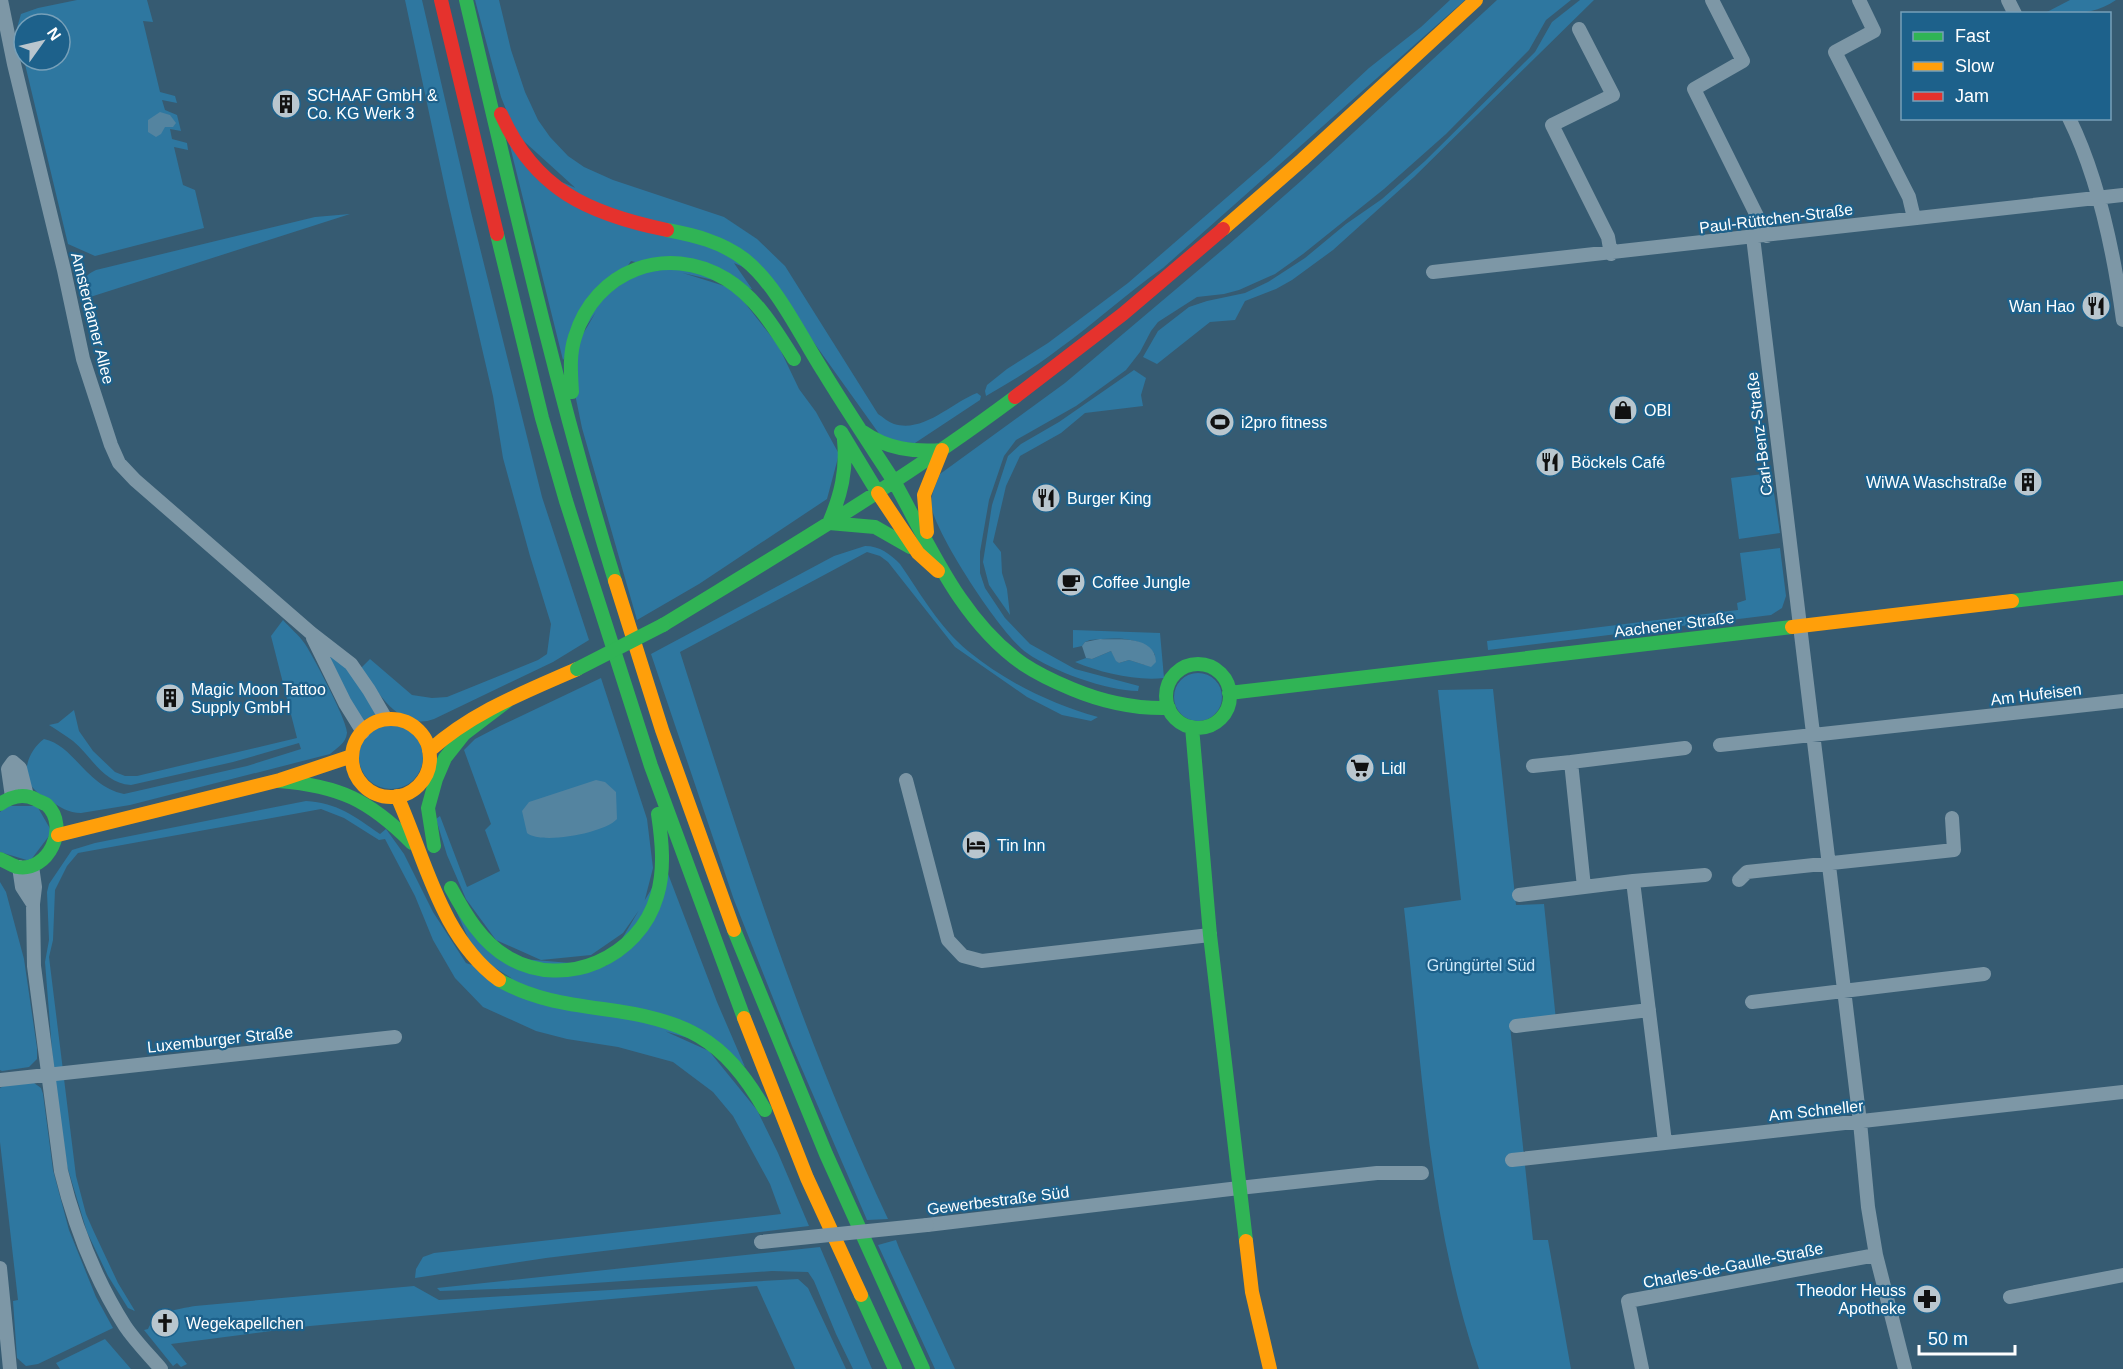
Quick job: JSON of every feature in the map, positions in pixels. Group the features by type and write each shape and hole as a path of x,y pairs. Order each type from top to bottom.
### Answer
{"main road":[{"path":"441,0 542,418 566,501 651,766 723,966 807,1178 895,1369"},
{"path":"429,751 457,727 663,625 895,483 942,450 1071,355 1210,242 1476,0"},
{"path":"468,6 507,129 530,162 547,180 575,200 600,212 722,246 737,254 762,278 895,483 923,548"},
{"path":"468,6 502,161 562,399 608,560 666,741 759,994 818,1137 894,1308 924,1369"},
{"path":"589,493 572,404 570,360 575,333 584,312 598,295 618,279 654,263 676,262 714,272 734,283 750,296 777,331 800,368"},
{"path":"831,417 878,493 993,638 1014,658 1037,673 1117,706 1148,710 1169,708"},
{"path":"860,430 875,442 887,447 926,451 942,450"},
{"path":"829,523 840,500 845,481 844,437"},
{"path":"923,548 924,495 942,450"},
{"path":"829,523 875,527 923,548"},
{"name":"Aachener Straße","path":"1229,693 2123,588"},
{"path":"1201,664 1208,666 1225,679 1229,693 1229,702 1220,718 1210,725 1192,727 1178,720 1169,708 1166,692 1171,679 1181,668 1201,664"},
{"path":"1080,692 1146,696 1166,692"},
{"path":"431,728 427,771 422,781 413,790 387,797 365,788 357,777 353,762 354,745 363,732 376,722 386,719 431,728 472,709 506,702"},
{"path":"413,790 436,851 428,808 445,758 464,734 506,702"},
{"path":"1192,727 1210,935 1239,1188 1252,1292 1270,1369"},
{"path":"57,828 113,819 353,762"},
{"path":"444,873 465,915 477,932 512,959 543,970 563,971 577,970 613,955 633,939 641,929 657,898 661,878 662,838 651,766"},
{"path":"279,781 327,786 343,791 381,813 419,849"},
{"path":"0,859 10,865 26,866 42,861 55,845 57,828 45,804 27,796 6,801"},
{"path":"397,796 447,918 469,953 484,968 514,989 552,1003 663,1019 708,1041 748,1078 780,1142 807,1178"}],"street":[{"name":"Amsterdamer Allee","path":"2,0 14,64 83,359 119,463 135,480 311,633 351,664 386,719"},
{"name":"Carl-Benz-Straße","path":"1712,0 1743,61 1694,89 1760,237 1799,627 1829,863 1842,991 1860,1122 1868,1207 1876,1255 1905,1369"},
{"path":"1859,0 1874,31 1835,52 1909,197 1914,218"},
{"path":"1579,29 1613,96 1552,125 1608,237 1611,254"},
{"path":"2070,120 2100,197 2123,320"},
{"name":"Paul-Rüttchen-Straße","path":"1433,272 1611,254 2123,195"},
{"name":"Amsterdamer Allee","path":"311,633 345,704 363,732"},
{"name":"Am Hufeisen","path":"1720,746 2123,701"},
{"path":"1533,766 1685,748"},
{"path":"6,801 8,769 13,762 20,768 27,796"},
{"path":"1571,762 1584,887"},
{"path":"906,780 948,940 963,956 982,961 1210,935"},
{"path":"1739,880 1747,872 1954,850 1952,818"},
{"path":"26,866 35,887 34,966 61,1171 75,1221 96,1272 126,1326 161,1369"},
{"path":"1519,895 1705,875"},
{"path":"1633,881 1665,1142"},
{"path":"1752,1002 1984,974"},
{"path":"1516,1026 1649,1010"},
{"name":"Luxemburger Straße","path":"0,1080 396,1037"},
{"name":"Am Schneller","path":"1512,1160 2123,1092"},
{"name":"Gewerbestraße Süd","path":"761,1242 1377,1173 1422,1173"},
{"name":"Charles-de-Gaulle-Straße","path":"1642,1369 1628,1301 1876,1255"},
{"path":"0,1268 10,1369"},
{"path":"2010,1297 2123,1275"}],"green space":[{"path":"77,0 147,0 153,22 143,21 160,92 175,96 177,103 162,100 165,110 177,115 181,131 170,129 172,139 187,143 188,150 174,147 183,185 195,190 204,228 95,256 68,244 27,72 72,72 72,12 27,12"},
{"path":"405,0 422,0 471,212 542,497 589,640 553,662 434,719 422,721 410,720 400,715 382,698 361,668 370,659 412,695 432,698 447,697 538,660 547,654 551,624 503,458 493,396"},
{"path":"475,0 499,0 511,50 525,92 538,120 568,156 584,167 613,180 724,217 757,239 785,266 878,414 894,424 905,426 927,421 977,393 981,396 980,400 915,443 885,442 767,277 592,203 516,134 501,97"},
{"path":"1450,0 1465,0 1163,268 1051,355 986,396 987,385 1128,283 1271,159 1369,68 1421,27"},
{"path":"1497,0 1571,0 1546,20 1529,50 1446,134 1384,189 1275,274 1239,290 1197,297 1158,322 1126,370 1076,406 1016,440 1004,456 989,500 980,552 980,573 985,588 1005,618 1030,644 1075,669 1139,686 1138,691 1111,688 1080,679 1051,667 1027,653 988,608 946,542 932,509 931,500 940,474 1065,383 1227,246"},
{"path":"1580,0 1594,0 1414,177 1333,250 1292,280 1245,301 1235,320 1210,322 1157,364 1143,357 1158,331 1189,307 1245,293 1268,282 1305,258 1346,224 1382,199 1425,161 1535,52 1552,22"},
{"path":"2070,0 2116,0 2091,11 2047,12"},
{"path":"508,138 529,168 727,253 752,289 631,261 563,360"},
{"path":"350,214 84,299 83,282 96,270 315,217"},
{"path":"670,269 734,289 778,345 799,389 816,412 839,454 827,499 699,584 637,620 582,428 575,394 577,344 606,295 637,273"},
{"path":"1134,370 1146,378 1141,395 1143,406 1085,413 1061,433 1020,456 1006,486 993,542 1001,552 1002,573 1007,589 1010,615 989,585 983,562 992,505 1008,456 1021,444 1059,422"},
{"path":"1771,473 1780,533 1739,539 1731,478"},
{"path":"865,546 884,551 900,564 948,632 968,651 998,673 1030,691 1063,706 1098,717 1091,721 1062,715 1027,697 955,647 888,562 880,556 867,552 680,652 750,868 800,1010 888,1219 867,1220 792,1046 734,900 651,654 834,556"},
{"path":"1780,548 1786,596 1782,608 1771,615 1488,650 1487,641 1738,610 1737,603 1746,600 1740,553"},
{"path":"283,620 305,644 346,727 345,740 330,754 130,805 81,813 61,807 37,792 30,783 27,776 28,762 34,749 44,739 64,749 100,783 124,794 247,766 301,749 299,743 233,762 131,785 113,780 80,747 49,725 58,723 74,710 79,731 93,751 115,772 125,776 137,776 297,738 271,636"},
{"path":"1073,630 1160,633 1164,678 1119,675 1075,662 1086,658 1092,659 1111,651 1119,663 1129,660 1145,665 1155,655 1143,644 1126,639 1090,640 1082,646 1073,648"},
{"path":"323,648 347,668 377,714 362,721"},
{"path":"1198,673 1215,680 1222,697 1215,714 1198,721 1181,714 1174,697 1181,680"},
{"path":"601,678 647,819 653,868 644,903 623,933 591,955 541,960 496,940 466,899 447,855 436,819 440,816 467,887 500,871 485,830 491,824 464,750 475,739"},
{"name":"Grüngürtel Süd","path":"1493,689 1516,905 1544,904 1556,1020 1510,1026 1533,1240 1548,1240 1571,1369 1479,1369 1448,1256 1422,1083 1404,908 1461,900 1438,690"},
{"path":"391,725 409,731 417,739 423,757 417,775 409,783 391,789 373,783 365,775 359,757 365,739 373,731"},
{"path":"306,801 337,808 354,816 380,834 386,829 404,854 433,912 466,963 658,1028 709,1051 757,1110 809,1226 546,1258 415,1278 416,1269 423,1257 434,1253 781,1214 770,1184 733,1116 713,1092 673,1062 618,1047 567,1039 536,1031 483,1007 455,978 433,940 415,896 385,839 379,840 344,818 321,809 78,853 67,866 55,890 53,940 49,957 76,1176 86,1214 118,1283 135,1311 128,1308 108,1276 87,1232 67,1166 54,1075 45,962 49,940 47,892 49,884 72,850 95,843"},
{"path":"7,806 37,806 52,832 30,861 0,852 0,812"},
{"path":"665,866 717,1002 745,1067 726,1049 537,994 476,956 451,899 498,957 606,966"},
{"path":"0,882 6,892 24,959 37,1048 37,1059 29,1067 2,1071 0,1070"},
{"path":"34,1083 41,1088 43,1094 53,1170 69,1230 96,1297 113,1328 38,1364 26,1366 17,1358 13,1301 18,1300 0,1142 0,1088 5,1085"},
{"path":"896,1240 955,1369 935,1369 878,1245"},
{"path":"820,1247 872,1369 853,1369 808,1272 772,1271 520,1288 440,1291 437,1288"},
{"path":"798,1279 808,1288 846,1369 795,1369 757,1286 310,1326 171,1344 187,1364 181,1367 177,1363 173,1366 144,1330 148,1329 151,1323 161,1315 195,1306 414,1286 439,1300"},
{"path":"105,1339 131,1369 60,1369 56,1363"}],"shaded area":[{"path":"160,112 170,115 176,123 173,127 165,127 156,137 148,132 148,120"},
{"path":"1100,639 1143,643 1150,647 1156,662 1151,667 1129,660 1119,663 1111,651 1092,659 1086,658 1082,646 1085,642"},
{"path":"596,780 605,782 616,792 617,819 600,829 573,836 545,838 527,833 522,811 529,802"}],"traffic: fast":[{"path":"466,0 554,365 615,581"},
{"path":"667,230 697,237 735,253 767,282 895,483"},
{"path":"497,234 542,418 566,501 651,766 744,1018"},
{"path":"572,392 572,351 575,337 585,314 599,295 616,280 636,269 658,264 680,263 703,268 726,279 756,305 794,359"},
{"path":"663,625 886,487 1015,397"},
{"path":"841,432 878,493"},
{"path":"863,432 891,446 942,450"},
{"path":"829,523 842,482 845,462 844,440"},
{"path":"895,483 949,581 964,604 1001,646 1035,671 1084,694 1131,706 1169,708"},
{"path":"829,523 875,527 910,547"},
{"path":"2012,601 2123,588"},
{"path":"577,669 663,625"},
{"path":"1229,693 1792,627"},
{"path":"1198,664 1216,670 1224,678 1230,696 1224,714 1216,722 1198,728 1180,722 1172,714 1166,696 1172,678 1180,670 1198,664"},
{"path":"434,846 428,808 445,758 464,734 506,702"},
{"path":"1192,727 1210,935 1246,1241"},
{"path":"279,781 337,791 382,816 412,843"},
{"path":"0,804 8,799 30,797 47,805 54,814 56,825 56,836 52,846 38,863 28,867 17,867 0,859"},
{"path":"451,888 468,918 482,936 509,958 531,967 553,971 576,969 597,962 617,951 634,936 648,918 660,886 662,866 658,814"},
{"path":"734,930 826,1154 923,1369"},
{"path":"499,980 524,992 550,1000 657,1019 699,1036 734,1065 765,1110"},
{"path":"861,1295 895,1369"}],"traffic: slow":[{"path":"1223,229 1302,160 1476,0"},
{"path":"927,532 924,495 942,450"},
{"path":"878,493 918,553 938,571"},
{"path":"615,581 662,730 734,930"},
{"path":"1792,627 2012,601"},
{"path":"429,751 481,714 577,669"},
{"path":"391,719 406,722 418,731 427,743 430,758 427,773 418,785 406,794 391,797 376,794 364,785 355,773 352,758 355,743 364,731 376,722 391,719"},
{"path":"58,835 280,780 352,756"},
{"path":"397,796 426,871 448,919 462,942 499,980"},
{"path":"744,1018 807,1178 861,1295"},
{"path":"1246,1241 1252,1292 1270,1369"}],"traffic: jam":[{"path":"441,0 497,234"},
{"path":"501,114 530,162 548,180 568,194 613,216 667,230"},
{"path":"1015,397 1123,314 1223,229"}],"place":[{"name":"SCHAAF GmbH & Co. KG Werk 3","path":"286,104"},
{"name":"Wan Hao","path":"2096,306"},
{"name":"OBI","path":"1623,410"},
{"name":"i2pro fitness","path":"1220,422"},
{"name":"Böckels Café","path":"1550,462"},
{"name":"WiWA Waschstraße","path":"2028,482"},
{"name":"Burger King","path":"1046,498"},
{"name":"Coffee Jungle","path":"1071,582"},
{"name":"Magic Moon Tattoo Supply GmbH","path":"170,698"},
{"name":"Lidl","path":"1360,768"},
{"name":"Tin Inn","path":"976,845"},
{"name":"Theodor Heuss Apotheke","path":"1927,1299"},
{"name":"Wegekapellchen","path":"165,1323"}]}
